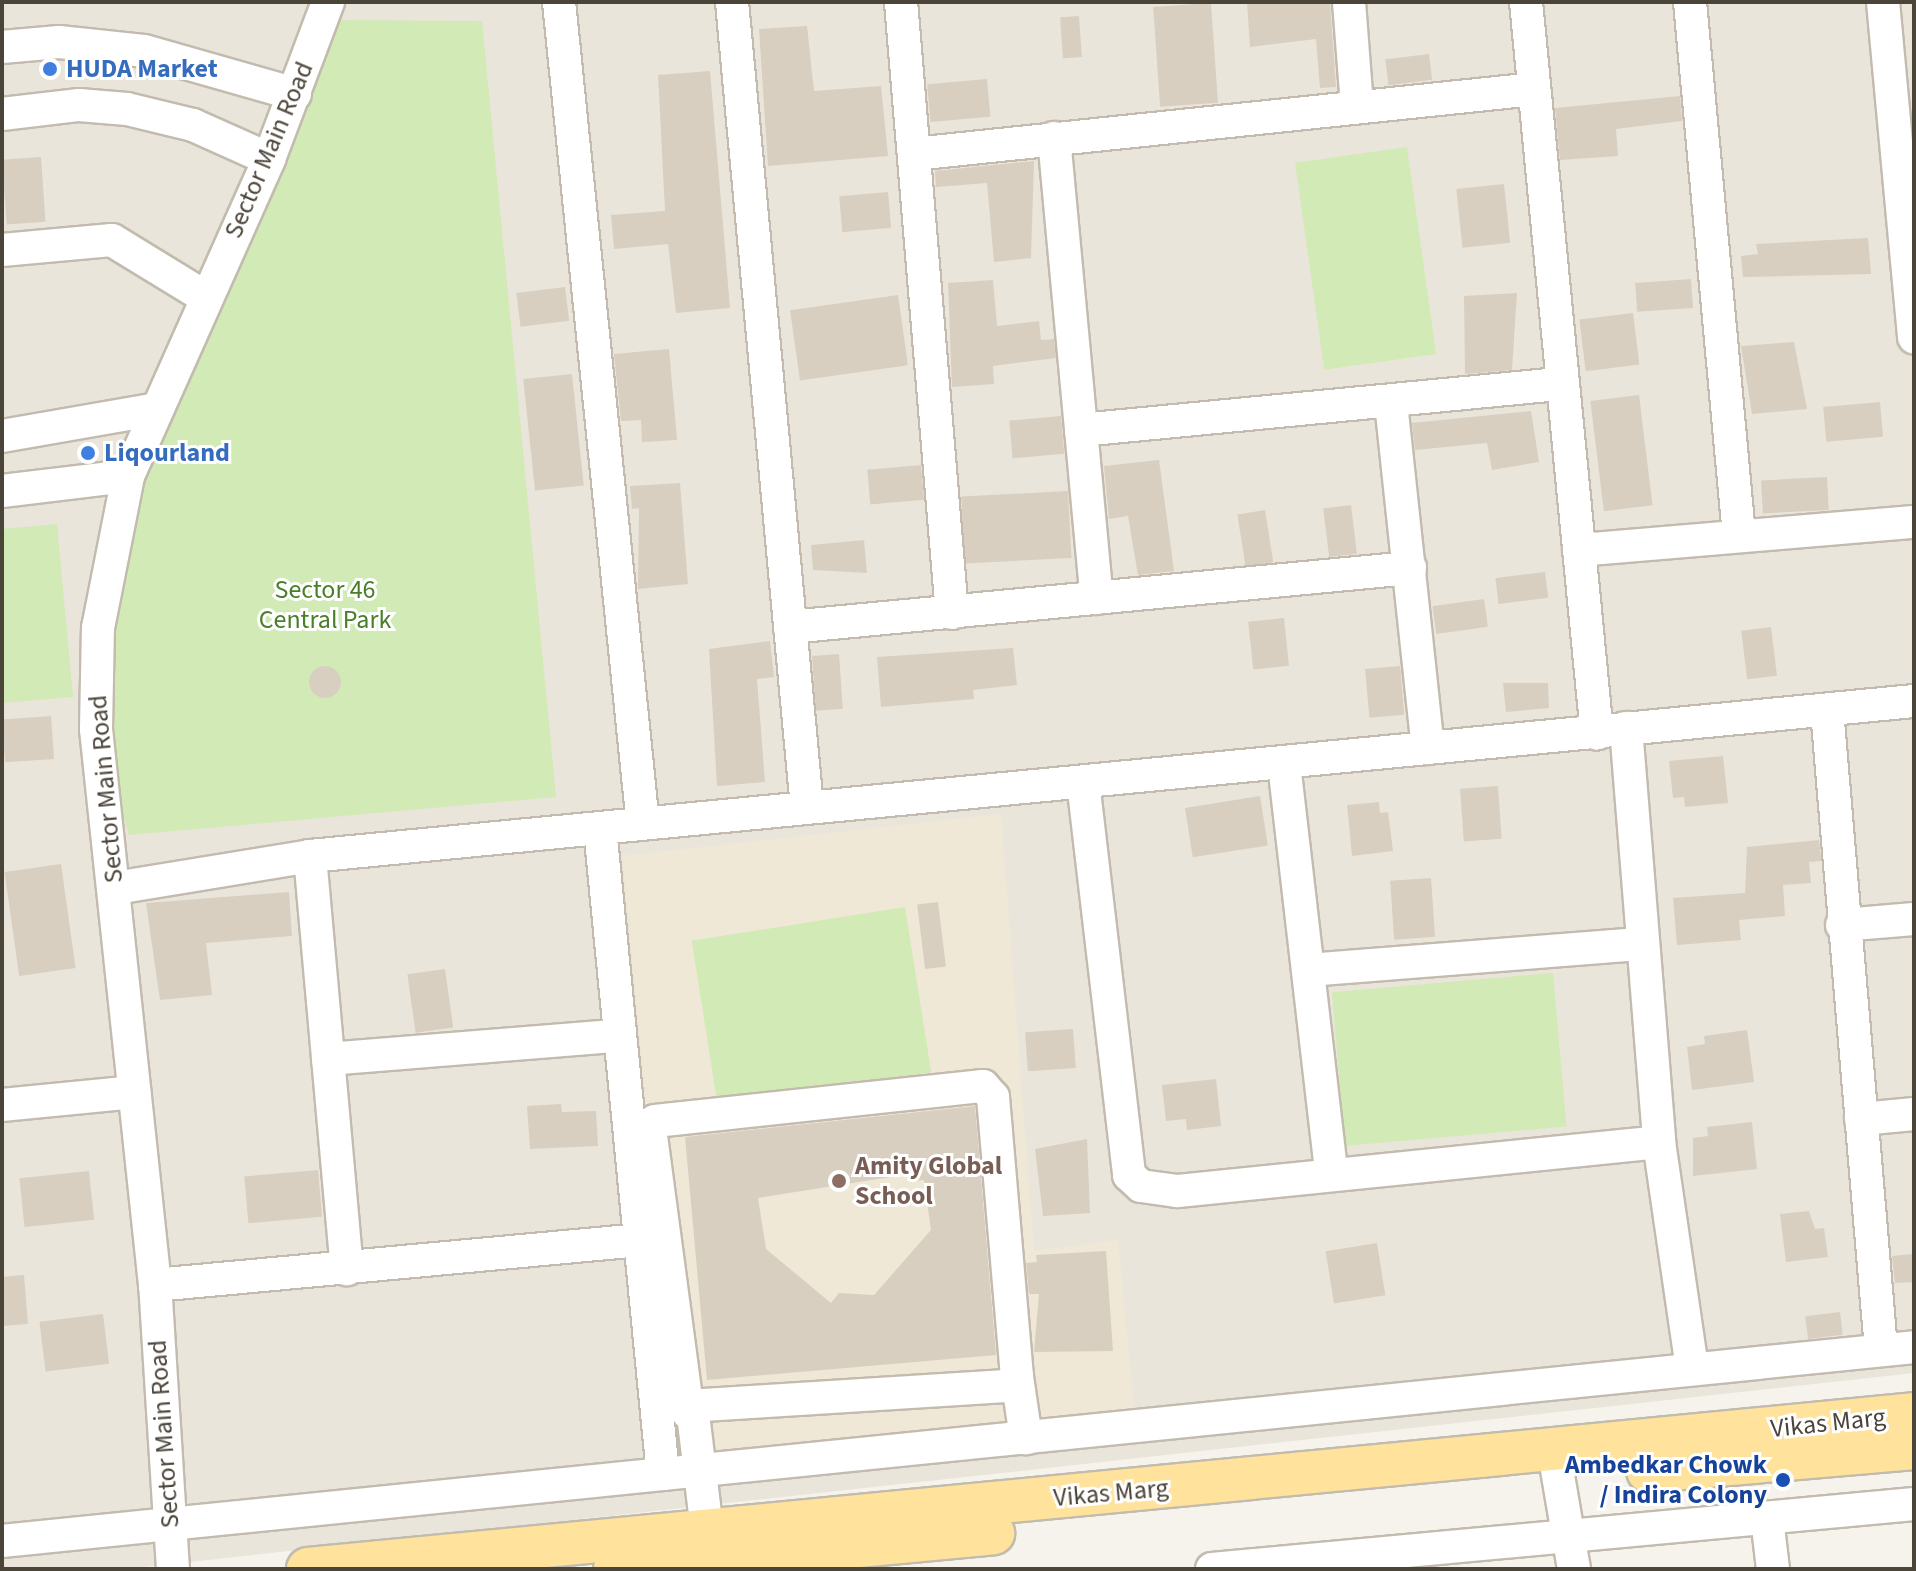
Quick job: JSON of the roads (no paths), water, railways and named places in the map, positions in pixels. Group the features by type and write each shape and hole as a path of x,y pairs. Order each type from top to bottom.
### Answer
{"main road":[{"name":"Vikas Marg","path":"615,1569 1555,1465 1914,1414"},
{"name":"Vikas Marg","path":"308,1569 707,1530 1555,1465 1914,1448"}],"street":[{"name":"Sector Main Road","path":"173,1569 155,1285 96,729 98,628 128,476 269,159 328,2"},
{"path":"559,2 643,824"},
{"path":"732,2 807,808"},
{"path":"901,2 952,613"},
{"path":"1349,2 1357,107"},
{"path":"1526,2 1579,550 1612,731 1639,944 1659,1142 1692,1369"},
{"path":"1690,2 1739,535"},
{"path":"1883,2 1903,102 1914,338"},
{"path":"2,47 59,42 144,51 295,94"},
{"path":"914,154 1534,89"},
{"path":"2,114 79,105 127,109 193,125 269,159"},
{"path":"1054,138 1097,598"},
{"path":"2,250 112,240 205,297"},
{"path":"1081,430 1391,403 1563,384"},
{"path":"1391,403 1428,748"},
{"path":"2,436 156,409"},
{"path":"2,491 128,476"},
{"path":"1579,550 1914,522"},
{"path":"790,627 1410,568"},
{"path":"115,888 310,856 1914,701"},
{"path":"1827,710 1842,925 1881,1349"},
{"path":"1284,764 1331,1172"},
{"path":"1083,782 1129,1175 1158,1192 1331,1172 1659,1142"},
{"path":"600,828 616,1036 663,1474"},
{"path":"310,856 347,1269"},
{"path":"1842,925 1914,919"},
{"path":"1308,970 1639,944"},
{"path":"328,1059 616,1036"},
{"path":"707,1530 650,1130 655,1121 973,1081 993,1097 1017,1377 1026,1438"},
{"path":"2,1105 134,1092"},
{"path":"1861,1119 1914,1114"},
{"path":"155,1285 636,1240"},
{"path":"2,1541 1914,1347"},
{"path":"688,1413 702,1404 1006,1386 1017,1377"},
{"path":"1555,1465 1574,1569"},
{"path":"1212,1569 1569,1532 1914,1504"},
{"path":"1767,1518 1773,1569"}],"place":[{"name":"HUDA Market","path":"50,69"},
{"name":"Liqourland","path":"88,453"},
{"name":"Amity Global School","path":"839,1181"},
{"name":"Ambedkar Chowk / Indira Colony","path":"1783,1480"}],"park label":[{"name":"Sector 46 Central Park","path":"325,605"}]}
